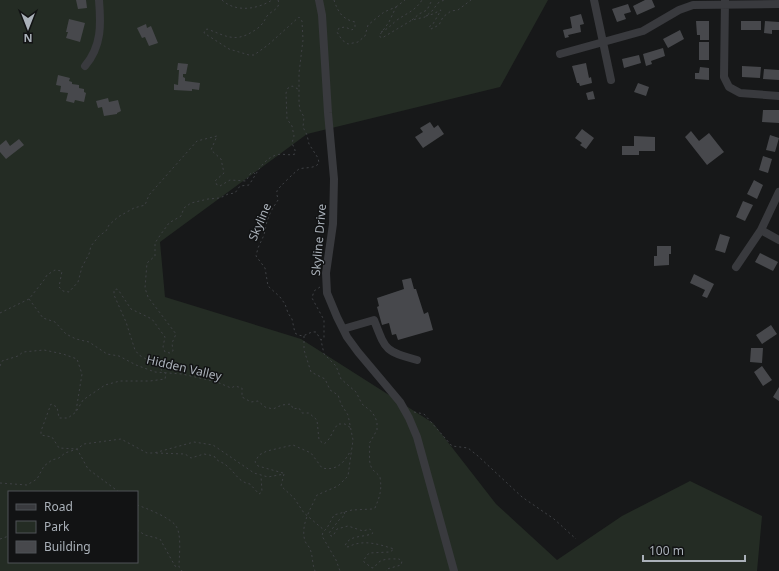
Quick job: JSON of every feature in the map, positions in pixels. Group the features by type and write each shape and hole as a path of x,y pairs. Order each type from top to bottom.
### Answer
{"street":[{"path":"85,66 96,48 100,27 99,0"},
{"name":"Skyline Drive","path":"319,0 322,15 334,179 333,224 326,273 327,293 343,329 358,352 405,410 417,437 454,571"},
{"path":"594,0 612,80"},
{"path":"725,2 724,77 729,88 740,93 779,96"},
{"path":"560,54 644,31 679,10 693,5 725,2 779,4"},
{"path":"736,267 761,230 779,192"},
{"path":"761,230 779,240"},
{"path":"343,329 374,320 382,343 388,349 394,354 417,360"}],"path":[{"path":"222,0 229,5 249,8 260,6 272,0"},
{"name":"Skyline","path":"278,0 280,3 278,8 269,14 258,28 246,36 232,38 207,29 204,33 229,49 254,55 268,45 296,18 301,18 304,30 298,89 300,110 304,117 302,127 307,135 309,144 318,158 319,163 315,167 308,167 296,171 278,188 278,200 271,211 264,235 256,253 258,259 265,268 268,286 283,301 292,319 295,333 304,336"},
{"path":"334,0 338,10 346,20 355,22 356,27 352,30 339,28 337,32 342,40 348,44 358,42 365,36 368,26 384,12 396,8"},
{"path":"405,0 396,8 389,22 381,32 380,36 382,38 427,10 432,0"},
{"path":"381,32 386,30 397,20 418,8 422,0"},
{"path":"425,17 438,3 444,0"},
{"path":"412,20 425,17 441,10 433,24 429,27 431,28 439,25 443,17 450,11 458,10 471,0"},
{"path":"77,449 59,448 52,437 41,435 41,431 51,404 57,407 59,418 68,418 76,412 83,400 105,385 120,381 150,381 164,379 166,374 155,364 139,355 135,350 126,322 115,298 114,290 117,289 131,309 152,319 164,337 164,352 170,353 173,351 172,343 176,334 148,297 145,288 147,263 155,256 155,244 169,223 181,216 184,208 191,202 220,198 228,194 235,193 240,186 249,185 262,163 277,155 295,154 292,143 294,136 292,126 287,119 286,93 288,88 292,86 298,89"},
{"path":"0,313 29,299 44,280 46,275 55,270 62,271 59,287 63,291 69,292 78,282 82,267 89,254 91,246 99,236 106,231 109,225 134,208 145,205 149,195 197,141 217,136 211,150 221,158 224,172 215,182 217,185 220,186 230,180 246,181 250,174 253,172 256,174"},
{"path":"321,340 324,338 324,322 312,298 312,294 316,289 327,286"},
{"name":"Hidden Valley","path":"29,299 43,318 55,322 66,334 76,339 89,342 107,354 119,356 136,365 155,372 182,374 218,382 231,388 235,386 242,388 242,397 251,402 258,401 273,409 282,405 291,404 293,409 299,408 302,413 309,413 317,420 319,440 324,444 329,440 332,431 338,424 345,424 350,428"},
{"path":"315,571 310,550 305,540 307,515 317,495 338,486 348,476 353,440 348,415 341,404 338,395 330,390 325,380 311,372 304,350 304,336 310,332 316,332 321,340 324,354 336,366 342,379 356,392 362,404 372,412 377,426 376,432 369,444 369,462 374,471 380,477 381,492 379,501 375,508 372,509 344,511 334,515 322,536 336,560 340,571"},
{"path":"0,366 2,361 18,356 23,352 44,350 77,359 82,374 76,412"},
{"path":"405,410 424,414 452,446 468,448 522,497 554,519 576,540"},
{"path":"0,483 28,485 37,479 44,466 65,453 77,449 84,444 121,439 147,453 185,454 191,458 204,454 214,456 217,461 226,465 243,483 251,484 260,494 262,492 261,475"},
{"path":"154,453 194,442 213,445 254,473 268,477 284,474"},
{"path":"284,474 258,466 255,462 259,455 267,451 293,445 311,453 322,468 329,469 336,468 352,450"},
{"path":"77,449 88,469 118,491"},
{"path":"284,474 281,486 294,498 299,508 310,520 324,531"},
{"path":"138,505 169,520 176,526 179,539 179,567"},
{"path":"344,511 345,515 329,533 331,536 333,536 337,529 348,526 362,530 370,529 373,533 356,537 346,543 345,546 348,547 359,543 373,542 394,548 390,552 369,553 363,561 372,568 376,567 379,562 386,559 400,559 402,561 401,565 387,569 386,571"},
{"path":"138,531 145,535 160,539 175,566 179,567 182,571"}],"green space":[{"path":"0,0 548,0 500,87 307,134 160,242 165,297 301,339 433,423 496,504 557,560 622,516 690,481 762,516 757,571 0,571"}],"building":[{"path":"76,0 86,0 87,8 78,9"},
{"path":"645,0 652,0 655,7 637,15 633,6"},
{"path":"628,4 631,12 624,14 626,19 617,22 612,9"},
{"path":"581,14 584,24 580,25 581,32 568,35 569,37 565,38 563,30 572,28 570,17"},
{"path":"69,19 85,23 80,42 66,38"},
{"path":"696,21 709,21 709,40 700,40 700,35 697,35"},
{"path":"741,21 761,21 761,30 741,30"},
{"path":"765,21 779,22 779,30 772,30 772,34 764,33"},
{"path":"146,24 147,28 151,26 158,43 149,46 145,37 142,38 137,28"},
{"path":"680,30 684,39 668,48 663,39"},
{"path":"699,42 709,42 709,60 699,60"},
{"path":"663,48 665,56 651,61 652,64 646,66 643,54"},
{"path":"639,55 641,63 624,68 622,59"},
{"path":"178,63 188,64 186,74 183,74 183,77 185,78 185,81 200,83 199,90 174,90 174,84 178,85"},
{"path":"586,63 589,78 591,77 592,83 580,86 579,83 577,83 572,66"},
{"path":"742,66 761,67 760,78 742,77"},
{"path":"700,67 709,68 709,80 695,79 695,73 699,73"},
{"path":"764,69 779,70 779,80 763,79"},
{"path":"58,75 70,78 69,81 72,82 72,84 79,85 79,88 84,89 84,92 86,93 84,102 75,100 74,103 66,101 68,93 60,92 61,86 56,85"},
{"path":"638,83 649,87 646,96 634,92"},
{"path":"593,91 595,99 588,100 586,93"},
{"path":"108,98 109,102 118,100 121,111 117,114 104,116 102,107 98,108 96,101"},
{"path":"763,110 779,110 779,123 762,122"},
{"path":"430,122 434,128 438,125 444,134 423,148 415,137 423,132 420,128"},
{"path":"582,129 594,138 586,149 580,145 582,143 575,138"},
{"path":"691,131 699,141 709,133 724,152 707,165 685,137"},
{"path":"770,135 779,138 775,152 766,150"},
{"path":"634,136 655,137 655,151 639,151 639,155 622,155 622,146 634,146"},
{"path":"19,139 24,145 6,159 0,152 0,145 6,140 10,146"},
{"path":"763,156 772,159 768,173 759,170"},
{"path":"754,180 763,185 757,199 747,194"},
{"path":"743,201 753,205 745,221 736,217"},
{"path":"720,234 730,237 725,253 715,250"},
{"path":"657,246 671,246 669,265 654,266 654,256 657,256"},
{"path":"760,253 778,262 773,271 755,262"},
{"path":"694,274 714,284 707,298 702,296 705,290 690,283"},
{"path":"411,278 424,314 428,312 433,330 398,340 396,334 392,335 389,323 382,325 377,307 379,306 377,298 404,289 402,280"},
{"path":"771,325 777,334 762,344 756,335"},
{"path":"751,348 763,348 762,363 750,362"},
{"path":"762,366 772,380 763,386 754,372"},
{"path":"779,387 779,401 773,397"}]}
